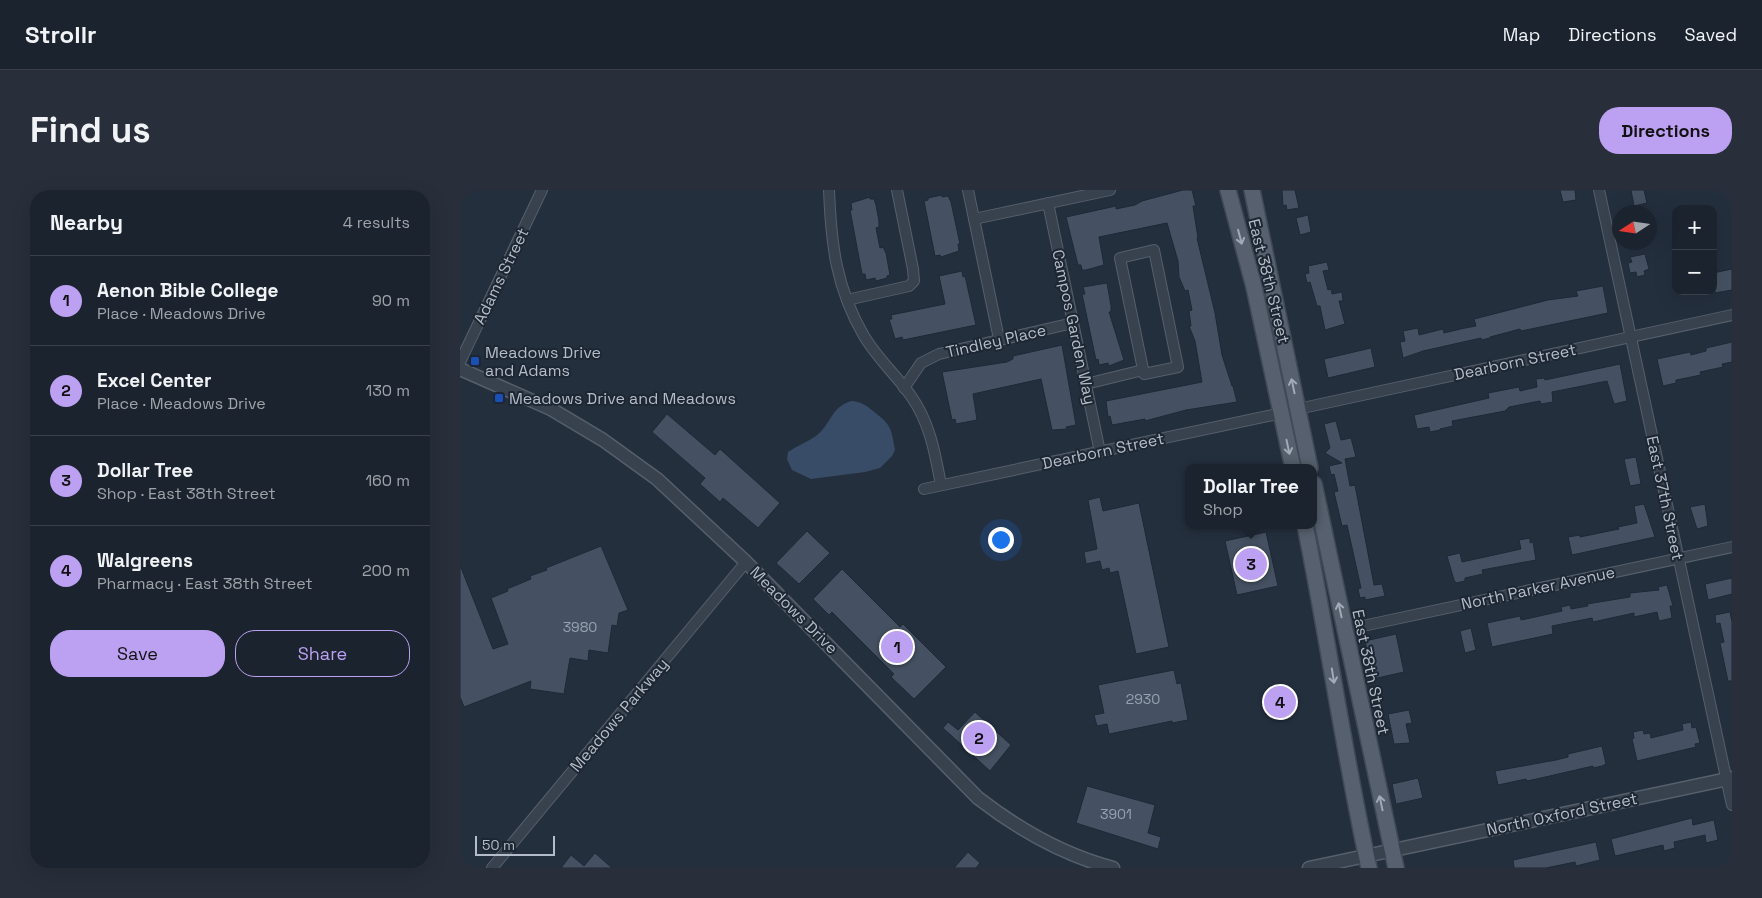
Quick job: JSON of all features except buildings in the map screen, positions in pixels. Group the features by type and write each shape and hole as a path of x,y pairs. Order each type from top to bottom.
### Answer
{"main road":[{"name":"East 38th Street","path":"1228,190 1254,287 1292,464"},
{"name":"East 38th Street","path":"1252,190 1309,464"},
{"name":"East 38th Street","path":"1317,499 1396,868"},
{"path":"1306,529 1327,639 1347,767 1367,862"}],"street":[{"name":"Adams Street","path":"460,362 542,190"},
{"path":"829,190 833,253 839,280 871,347 904,388 928,425 941,485"},
{"path":"847,300 909,286 914,281 896,190"},
{"path":"968,190 999,339"},
{"path":"974,219 1110,190"},
{"name":"East 37th Street","path":"1600,190 1678,559 1729,778 1732,805"},
{"name":"Campos Garden Way","path":"1048,203 1100,452"},
{"path":"1154,250 1178,367 1144,374 1143,370 1120,258 1154,250"},
{"name":"Dearborn Street","path":"1298,409 1732,314"},
{"name":"Tindley Place","path":"904,388 921,363 929,358 950,350 1073,323"},
{"name":"Meadows Drive","path":"460,369 551,409 624,454 657,479 746,562 978,798 1013,824 1043,841 1074,855 1113,868"},
{"path":"1086,384 1143,370"},
{"name":"Dearborn Street","path":"924,489 1282,413"},
{"name":"North Parker Avenue","path":"1344,630 1732,547"},
{"name":"Meadows Parkway","path":"492,868 746,562"},
{"name":"North Oxford Street","path":"1392,851 1729,778"},
{"path":"1309,868 1367,862 1392,851"}],"water":[{"path":"852,401 866,405 887,423 891,431 895,450 892,456 880,468 865,472 811,479 792,470 787,459 788,452 816,436 825,427 835,411 845,403"}],"place":[{"name":"Meadows Drive and Adams","path":"475,361"},
{"name":"Meadows Drive and Meadows","path":"499,398"},
{"name":"Dollar Tree","path":"1251,564"},
{"name":"Aenon Bible College","path":"897,647"},
{"name":"Walgreens","path":"1280,702"},
{"name":"Excel Center","path":"979,738"}]}
